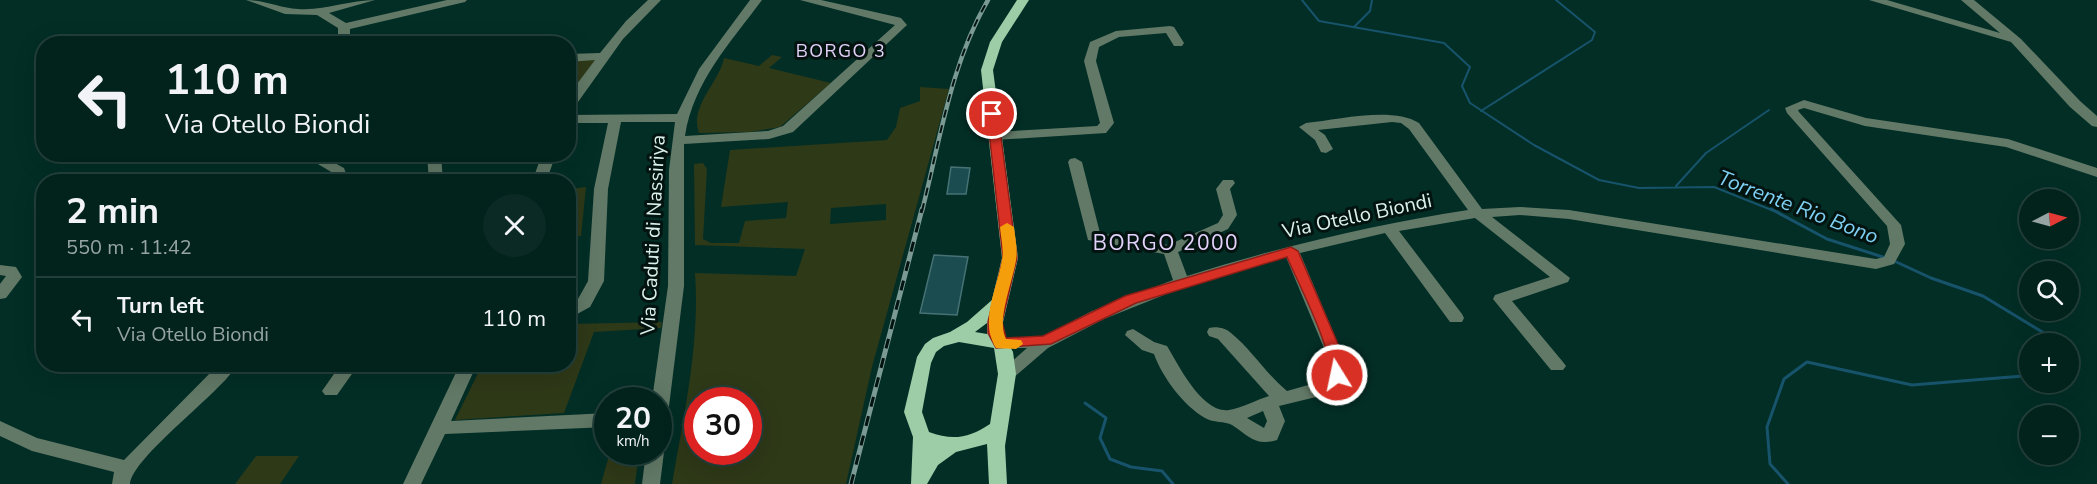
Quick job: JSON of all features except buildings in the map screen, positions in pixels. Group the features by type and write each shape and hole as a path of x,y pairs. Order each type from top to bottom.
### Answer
{"main road":[{"path":"998,477 998,428 1007,374 1001,344 995,333 998,304 1010,258 987,70 989,55 1002,28 1023,0"},
{"path":"919,482 922,437 913,412 925,355 935,345 973,326 998,304"},
{"path":"948,339 971,336 1001,344"},
{"path":"919,482 931,460 998,428"},
{"path":"922,437 960,446 989,459 998,477"}],"street":[{"path":"252,0 280,11 321,13 369,0"},
{"path":"321,13 344,27 461,0"},
{"path":"576,95 605,56 645,8 655,0"},
{"name":"Via Caduti di Nassiriya","path":"663,387 674,308 679,140 682,118 706,64 756,0"},
{"path":"679,140 769,135 788,129 901,25 897,20 806,0"},
{"path":"1875,0 2017,41"},
{"path":"1967,0 2017,41 2075,104 2097,123"},
{"path":"344,27 344,36"},
{"path":"995,136 1101,130 1107,123 1090,61 1094,45 1116,34 1170,29 1178,43"},
{"path":"576,58 605,56"},
{"name":"Via Otello Biondi","path":"1007,374 1017,361 1046,341 1131,300 1291,251 1389,228 1477,213 1545,212 1876,264 1889,261 1899,246 1899,237 1894,225 1793,113 1791,108 1804,104 1865,122 2008,143 2097,173"},
{"path":"576,308 584,303 596,281 601,189 615,118"},
{"path":"576,119 682,118"},
{"path":"1326,149 1320,138 1306,127 1392,118 1405,120 1414,126 1477,213 1562,278 1501,299 1557,366"},
{"path":"324,162 339,171 340,174"},
{"path":"1075,162 1093,237 1170,250 1223,226 1230,215 1223,189 1228,183"},
{"path":"1389,228 1456,318"},
{"path":"1170,250 1182,283"},
{"path":"1133,335 1143,343 1161,350 1163,360 1197,404 1210,414 1234,416 1276,400 1321,390 1333,384 1339,365 1291,251"},
{"path":"0,270 11,271 14,277 0,294"},
{"path":"1215,332 1224,335 1266,384 1276,400 1276,421 1271,435 1261,436 1249,431 1234,416"},
{"name":"Via Otello Biondi","path":"1001,344 1046,341"},
{"path":"0,428 32,444 124,476 161,429 207,389 223,372"},
{"path":"331,391 345,372"},
{"path":"412,484 465,372"},
{"path":"438,428 594,421"},
{"path":"651,484 653,465"}],"green space":[{"path":"772,55 782,57 769,68 831,83 780,127 750,132 699,133 697,123 701,104 724,58 759,66"},
{"path":"599,58 576,88 576,59"},
{"path":"920,87 949,89 872,367 846,484 672,484 684,416 684,465 762,465 762,387 688,387 695,326 695,273 796,276 805,249 695,245 694,164 703,163 707,169 703,239 711,243 739,243 745,221 786,218 788,202 721,207 730,150 887,140 896,127 900,108 920,101","holes":["886,204 886,220 830,224 831,208"]},
{"path":"586,187 581,236 576,236 576,188"},
{"path":"662,322 661,328 594,332 564,413 455,420 479,372 576,372 576,324"},
{"path":"256,456 299,456 280,484 235,484"},
{"path":"606,465 637,465 635,484 601,484"}],"waterway":[{"name":"Torrente Rio Bono","path":"1302,0 1319,21 1444,43 1470,67 1462,86 1470,103 1482,111"},
{"path":"1355,26 1370,11 1372,0"},
{"path":"1482,111 1592,40 1595,32 1556,0"},
{"path":"1676,186 1706,153 1769,110"},
{"name":"Torrente Rio Bono","path":"1482,111 1534,145 1599,180 1639,188 1714,187 1774,211"},
{"name":"Torrente Rio Bono","path":"1771,209 1827,239 1886,258"},
{"name":"Torrente Rio Bono","path":"1892,260 1931,278 1983,296 2044,333"},
{"name":"Torrente Rio Bono","path":"1788,484 1770,464 1767,427 1784,379 1807,362 1912,385 2019,376"},
{"path":"1085,403 1106,418 1100,438 1110,459 1131,467 1162,471 1173,484"}],"railway":[{"path":"922,211 956,76 975,24 988,0"},
{"path":"851,484 922,209"}],"slow traffic":[{"path":"1007,227 1010,258 1008,274 998,304 995,333 1001,344 1016,344"}],"district":[{"name":"BORGO 3","path":"841,51"},
{"name":"BORGO 2000","path":"1166,243"}],"route":[{"path":"992,114 1010,258 995,322 995,333 1001,344 1046,341 1131,300 1291,251 1331,343 1339,365 1337,375"}]}
